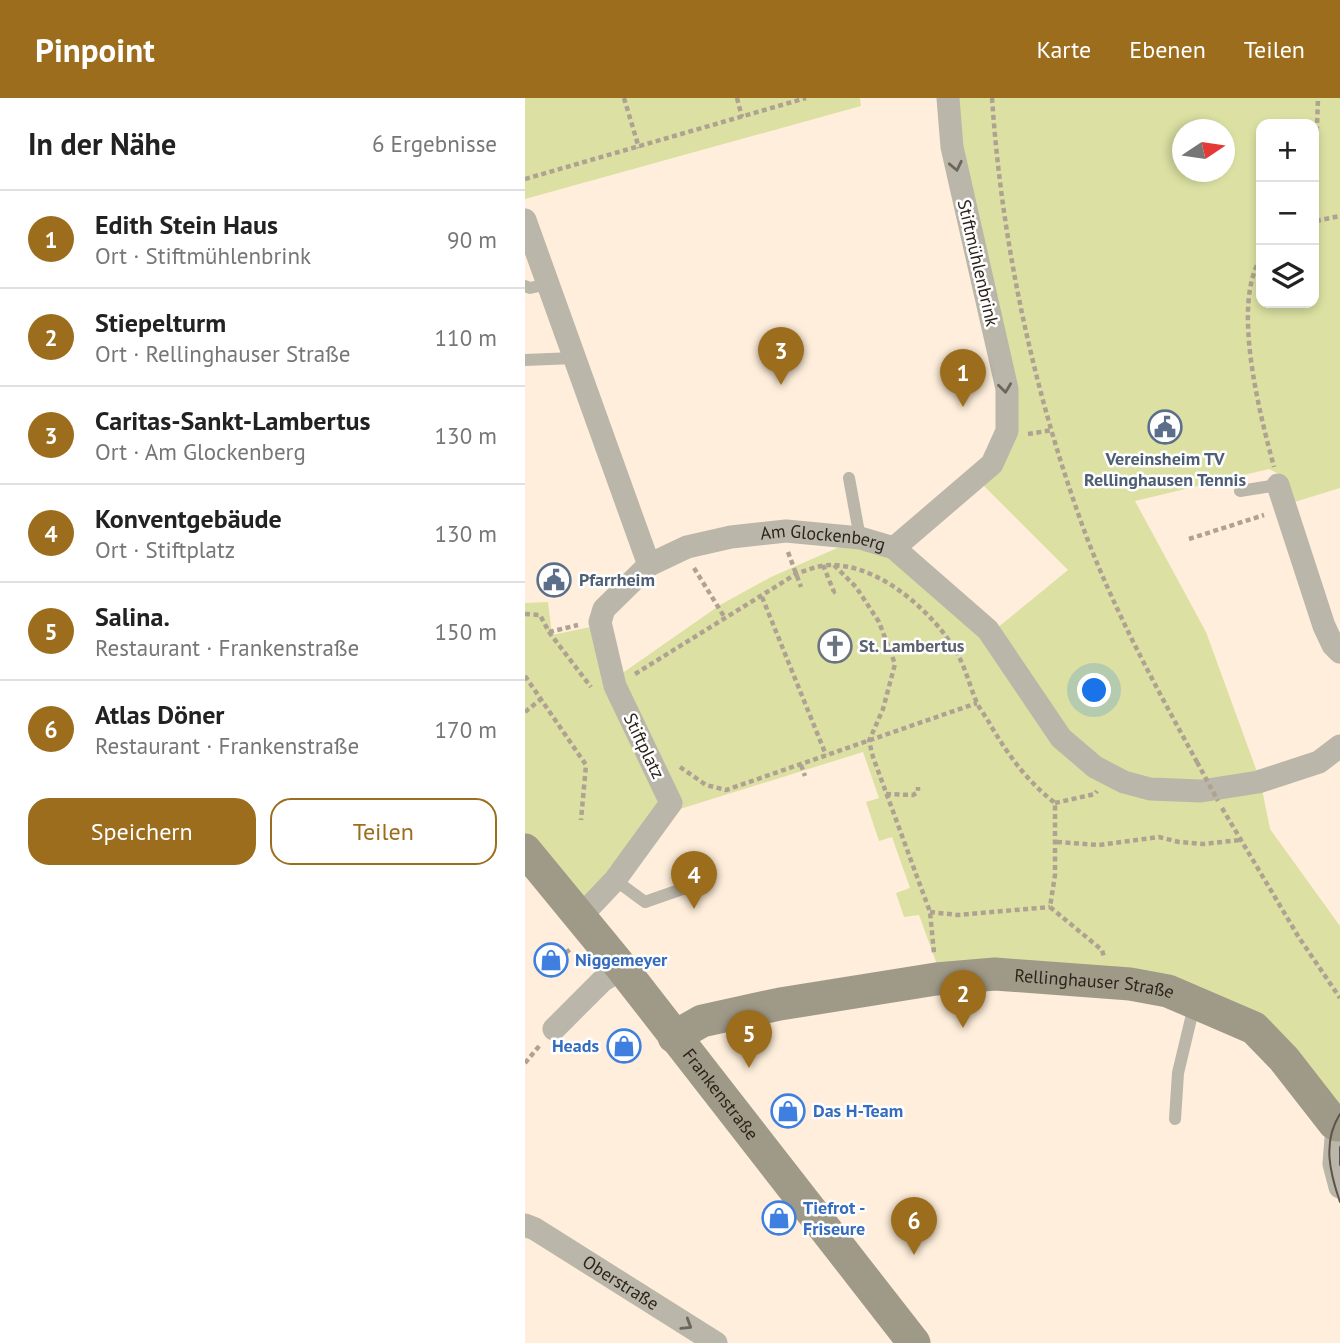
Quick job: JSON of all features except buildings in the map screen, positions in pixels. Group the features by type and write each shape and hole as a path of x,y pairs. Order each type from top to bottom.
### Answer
{"main road":[{"name":"Frankenstraße","path":"525,849 622,968 913,1343"},
{"name":"Rellinghauser Straße","path":"674,1037 702,1021 780,1004 936,979 995,974 1130,984 1168,991 1254,1028 1339,1124"}],"street":[{"name":"Stiftmühlenbrink","path":"894,548 992,464 1007,430 1007,389 952,147 948,98"},
{"path":"525,220 649,565"},
{"path":"1278,485 1324,626 1333,645 1340,652"},
{"name":"Am Glockenberg","path":"649,565 687,547 731,537 786,531 860,538 894,548 989,630 1061,738 1095,767 1124,782 1150,789 1201,791 1258,782 1319,762 1340,746"},
{"name":"Stiftplatz","path":"580,917 615,880 671,803 615,686 600,622 604,608 649,565"},
{"path":"554,1028 602,981 622,968"},
{"path":"1339,1124 1333,1164 1340,1187"},
{"name":"Oberstraße","path":"525,1225 716,1343"}],"lane":[{"path":"525,286 530,288 548,284"},
{"path":"525,360 574,358"},
{"path":"849,478 860,538"},
{"path":"1240,491 1278,485"},
{"path":"615,880 645,902 685,888"},
{"path":"1175,1119 1178,1073 1195,1002"}],"path":[{"path":"624,98 639,148"},
{"path":"737,98 743,117"},
{"path":"525,179 806,98"},
{"path":"992,98 999,186 1018,295 1056,442 1087,538 1144,663 1218,801 1298,936 1340,998"},
{"path":"1315,182 1318,98"},
{"path":"1319,221 1340,215"},
{"path":"1256,265 1249,290 1247,331 1266,438 1278,485"},
{"path":"1189,539 1285,509"},
{"path":"687,547 694,567 725,618"},
{"path":"789,558 801,587"},
{"path":"615,686 796,574 823,565 834,565 855,568 880,579 922,608 943,630 959,655 977,703 1008,755 1033,785 1055,803 1055,874 1050,907"},
{"path":"823,565 834,592 830,593"},
{"path":"834,565 856,587 879,622 895,664 883,709 869,741 930,912 934,951"},
{"path":"762,597 826,755"},
{"path":"525,614 540,615 549,632 604,703 625,707"},
{"path":"549,632 571,625"},
{"path":"525,676 586,765 581,820"},
{"path":"525,712 541,699"},
{"path":"677,764 686,773 719,790 726,790 977,703"},
{"path":"801,765 805,776"},
{"path":"886,794 913,795 918,792 918,787"},
{"path":"1055,803 1095,794"},
{"path":"1056,842 1099,845 1159,837 1203,844 1240,840"},
{"path":"930,912 958,915 1050,907"},
{"path":"1050,907 1102,950 1113,984"}],"green space":[{"path":"525,98 860,98 861,106 525,199"},
{"path":"950,98 1340,98 1340,488 1288,504 1279,474 1269,469 1135,501 1206,632 1260,780 1201,789 1097,766 991,633 1068,570 978,480 1008,435"},
{"path":"860,538 893,549 988,631 1060,739 1117,782 1261,784 1270,829 1340,926 1340,1121 1217,1004 939,970 919,915 904,917 896,893 910,888 892,837 879,841 866,802 879,798 863,752 664,814 580,916 525,846 525,603 548,602 552,635 600,625 614,679 720,605 771,577"}],"tram line":[{"path":"1340,1114 1334,1125 1329,1147 1333,1180 1340,1202"},
{"path":"1340,1147 1340,1165"}],"place":[{"name":"Caritas-Sankt-Lambertus","path":"781,385"},
{"name":"Edith Stein Haus","path":"963,407"},
{"name":"Vereinsheim TV Rellinghausen Tennis","path":"1165,427"},
{"name":"Pfarrheim","path":"554,580"},
{"name":"St. Lambertus","path":"835,646"},
{"name":"Konventgebäude","path":"694,909"},
{"name":"Niggemeyer","path":"551,960"},
{"name":"Stiepelturm","path":"963,1028"},
{"name":"Heads","path":"624,1046"},
{"name":"Salina.","path":"749,1068"},
{"name":"Das H-Team","path":"788,1111"},
{"name":"Tiefrot - Friseure","path":"779,1218"},
{"name":"Atlas Döner","path":"914,1255"}]}
